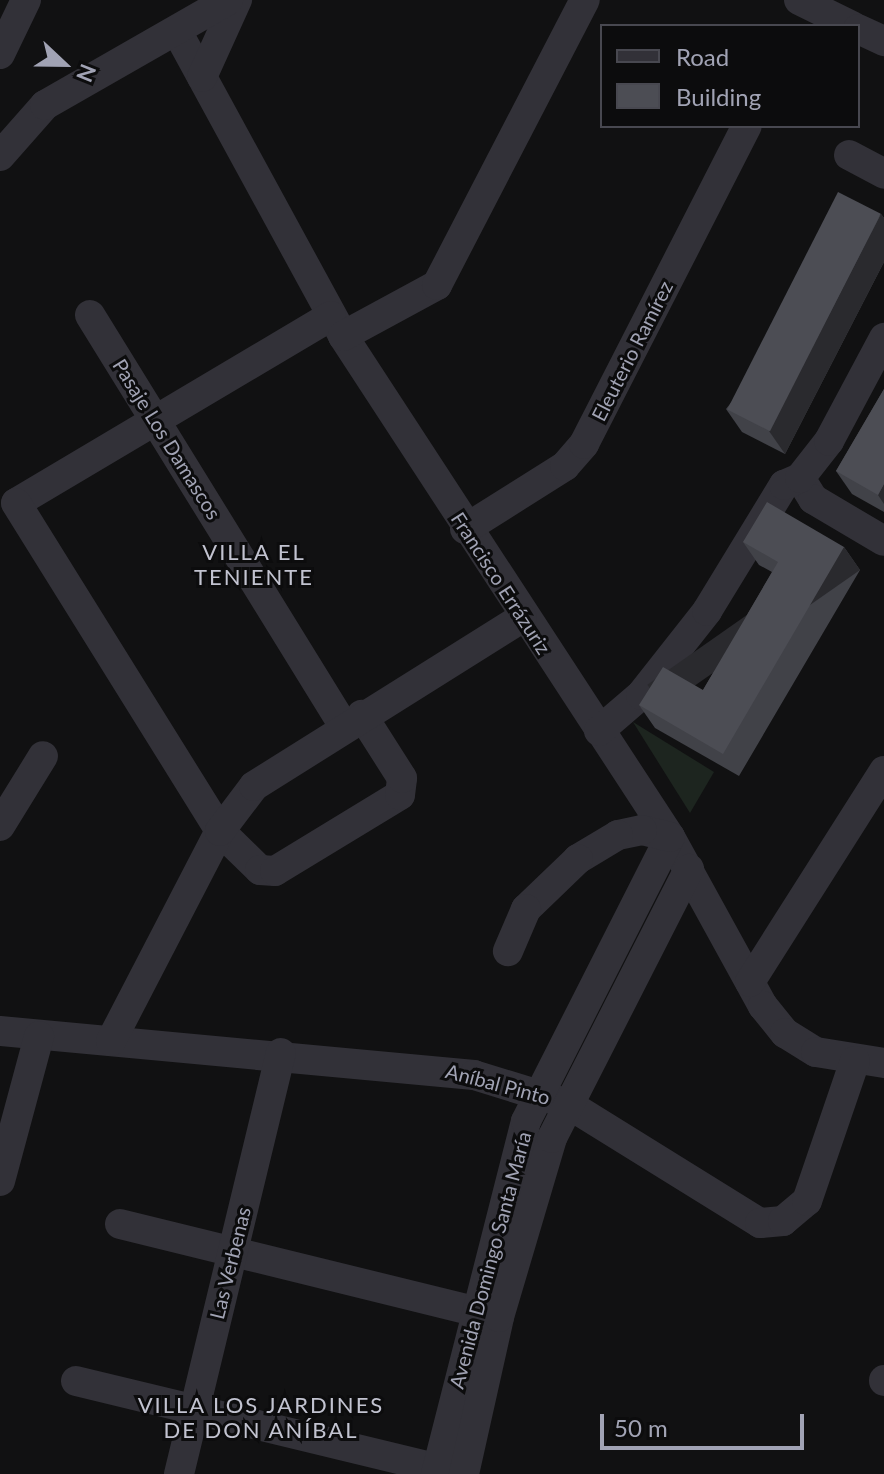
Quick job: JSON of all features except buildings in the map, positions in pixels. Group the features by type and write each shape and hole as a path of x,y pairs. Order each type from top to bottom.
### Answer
{"street":[{"path":"0,54 26,0"},
{"path":"0,156 12,116 178,33 228,0"},
{"path":"202,77 237,0"},
{"path":"220,831 16,503 155,420 337,326 437,285 585,0"},
{"path":"804,8 847,24"},
{"path":"860,30 884,41"},
{"name":"Francisco Errázuriz","path":"178,33 337,326 522,618 670,837 750,982 799,1043 869,1062"},
{"name":"Eleuterio Ramírez","path":"465,529 565,466 584,444 746,128"},
{"path":"849,155 884,174"},
{"name":"Pasaje Los Damascos","path":"90,315 155,420 353,721 402,778 396,799 271,872 220,831"},
{"path":"599,731 664,667 707,611 784,485 800,478 884,338"},
{"path":"800,478 813,499 884,541"},
{"path":"111,1041 220,831 254,786 353,721 522,618"},
{"path":"0,826 43,756"},
{"path":"750,982 884,771"},
{"path":"508,951 526,909 578,859 618,835 642,830 670,837"},
{"name":"Avenida Domingo Santa María","path":"449,1473 487,1314 515,1154 538,1093 670,837"},
{"name":"Avenida Domingo Santa María","path":"487,1314 568,1104 689,869"},
{"name":"Aníbal Pinto","path":"0,1031 426,1065 538,1093 568,1104 727,1207 771,1224 807,1201 869,1062"},
{"path":"0,1181 39,1036"},
{"name":"Las Verbenas","path":"179,1474 281,1053"},
{"path":"120,1224 487,1314"},
{"path":"76,1381 449,1473"}],"shaded area":[{"path":"633,722 714,772 690,813"}],"district":[{"name":"VILLA EL TENIENTE","path":"254,564"},
{"name":"VILLA LOS JARDINES DE DON ANÍBAL","path":"261,1416"}]}
